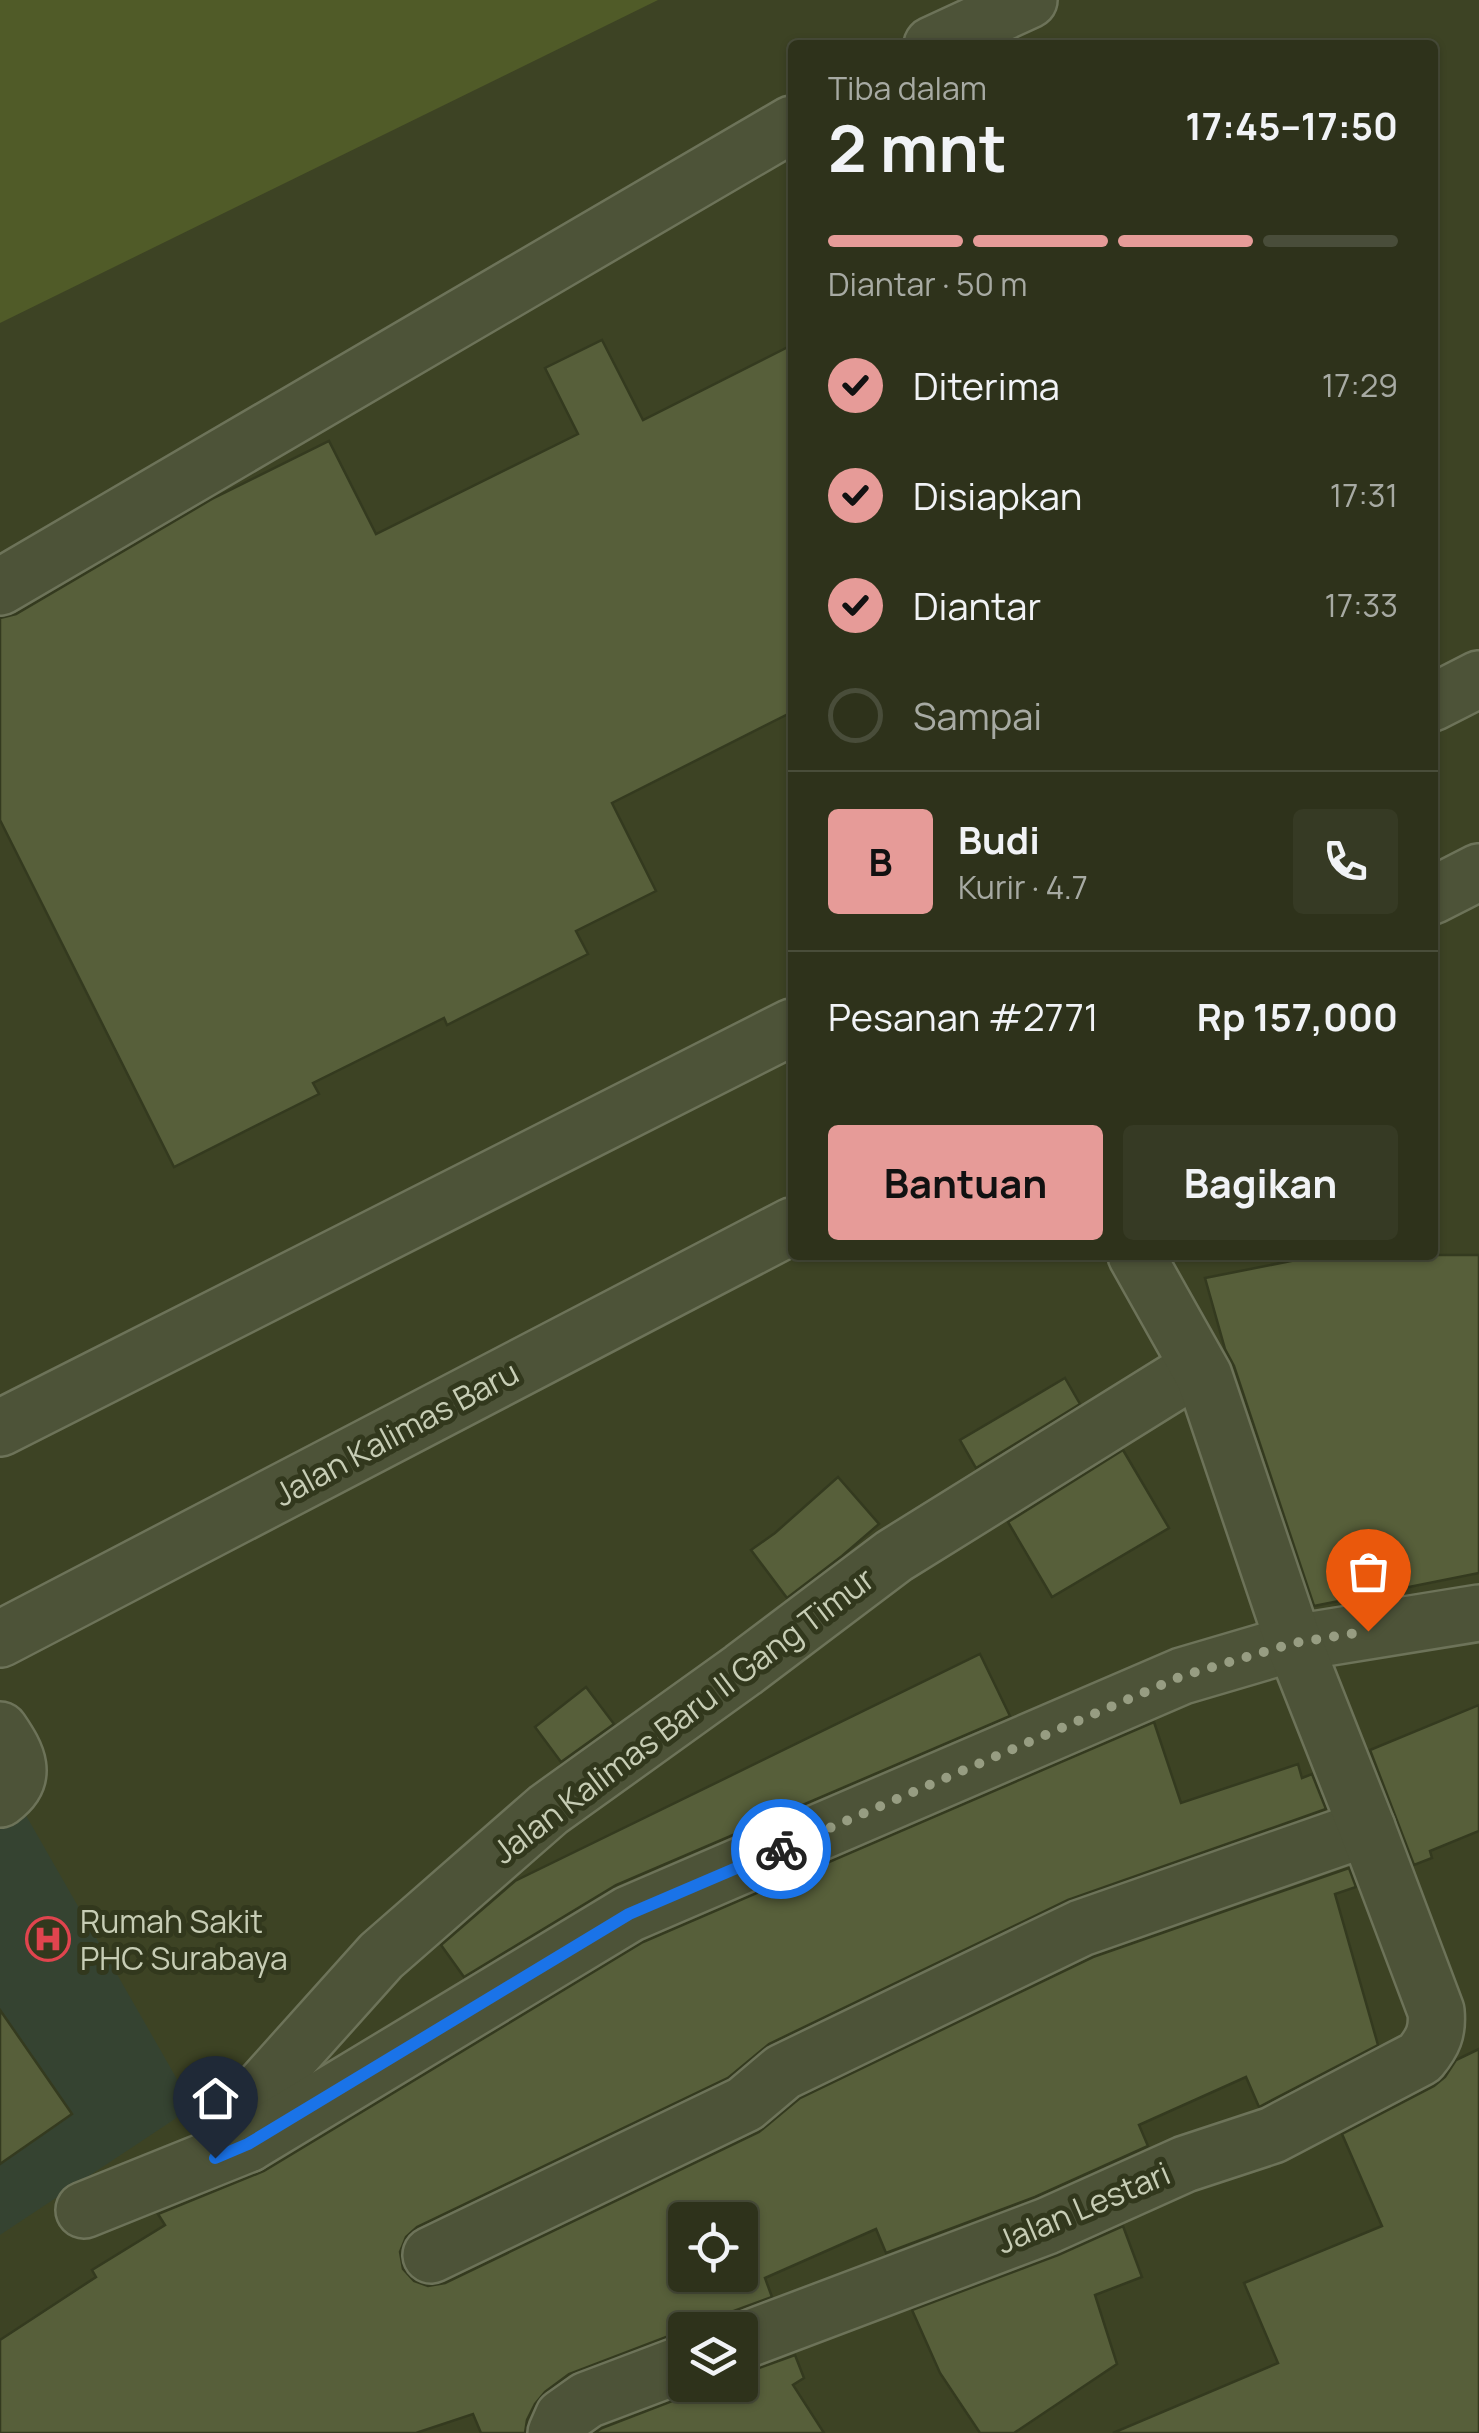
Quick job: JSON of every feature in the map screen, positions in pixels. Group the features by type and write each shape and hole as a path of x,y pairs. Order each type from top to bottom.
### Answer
{"street":[{"path":"943,40 1029,0"},
{"path":"0,587 788,126"},
{"path":"1438,699 1479,679"},
{"path":"1438,893 1479,872"},
{"path":"0,1428 788,1029"},
{"name":"Jalan Kalimas Baru","path":"0,1639 788,1228"},
{"path":"431,2255 745,2104 783,2072 1080,1928 1368,1828 1294,1643 1204,1376 1139,1260"},
{"name":"Jalan Kalimas Baru II Gang Timur","path":"248,2144 259,2092 356,1983 381,1956 548,1810 894,1556 1198,1367"},
{"path":"84,2210 248,2144 629,1914 1182,1676 1294,1643 1479,1613"},
{"path":"0,1730 14,1751 19,1769 14,1784 0,1798"},
{"name":"Jalan Lestari","path":"758,2335 1046,2226 1186,2164 1273,2135 1420,2058 1434,2041 1438,2028 1436,2011 1368,1828"},
{"path":"556,2433 563,2417 587,2400 668,2369"}],"shaded area":[{"path":"0,0 658,0 0,323"},
{"name":"Rumah Sakit PHC Surabaya","path":"0,1770 193,2107 0,2235"}],"building":[{"path":"602,340 643,420 788,347 788,714 612,803 656,891 576,931 588,954 447,1025 444,1018 313,1083 319,1094 174,1167 0,820 0,618 16,614 212,499 329,441 376,534 578,434 545,368"},
{"path":"1438,1255 1479,1255 1479,1573 1314,1606 1225,1349 1205,1278 1296,1260 1438,1260"},
{"path":"1065,1378 1080,1404 976,1468 960,1440"},
{"path":"1123,1450 1169,1528 1052,1597 1008,1522"},
{"path":"838,1477 879,1524 787,1598 751,1550"},
{"path":"980,1654 1010,1716 616,1885 464,1977 441,1945 515,1881"},
{"path":"586,1687 614,1724 561,1762 535,1727"},
{"path":"1479,1705 1479,1831 1430,1851 1432,1858 1414,1865 1370,1750"},
{"path":"1154,1722 1181,1803 1298,1764 1302,1778 1312,1774 1326,1809 1068,1900 769,2044 728,2078 417,2227 406,2237 400,2252 403,2269 414,2281 428,2286 445,2283 759,2132 800,2098 1093,1957 1349,1868 1356,1887 1335,1894 1378,2045 1259,2107 1246,2077 1139,2125 1148,2146 1035,2197 886,2253 876,2229 765,2278 772,2297 731,2312 668,2312 668,2336 569,2374 535,2404 525,2433 481,2433 473,2414 416,2433 0,2433 0,2340 96,2277 92,2270 165,2225 158,2214 264,2171 643,1942"},
{"path":"0,2010 72,2114 0,2164"},
{"path":"1479,2049 1479,2433 1113,2433 1278,2363 1244,2283 1382,2226 1342,2134 1434,2086 1456,2060"},
{"path":"1123,2226 1142,2277 1095,2295 1117,2364 1014,2433 980,2433 940,2373 912,2310"},
{"path":"795,2355 804,2378 793,2385 824,2433 594,2433 670,2402 758,2402 758,2368"}],"way so far":[{"path":"781,1849 1182,1676 1294,1643 1368,1631"}],"place":[{"name":"Rumah Sakit PHC Surabaya","path":"48,1939"}],"route":[{"path":"215,2158 248,2144 629,1914 781,1849"}]}
